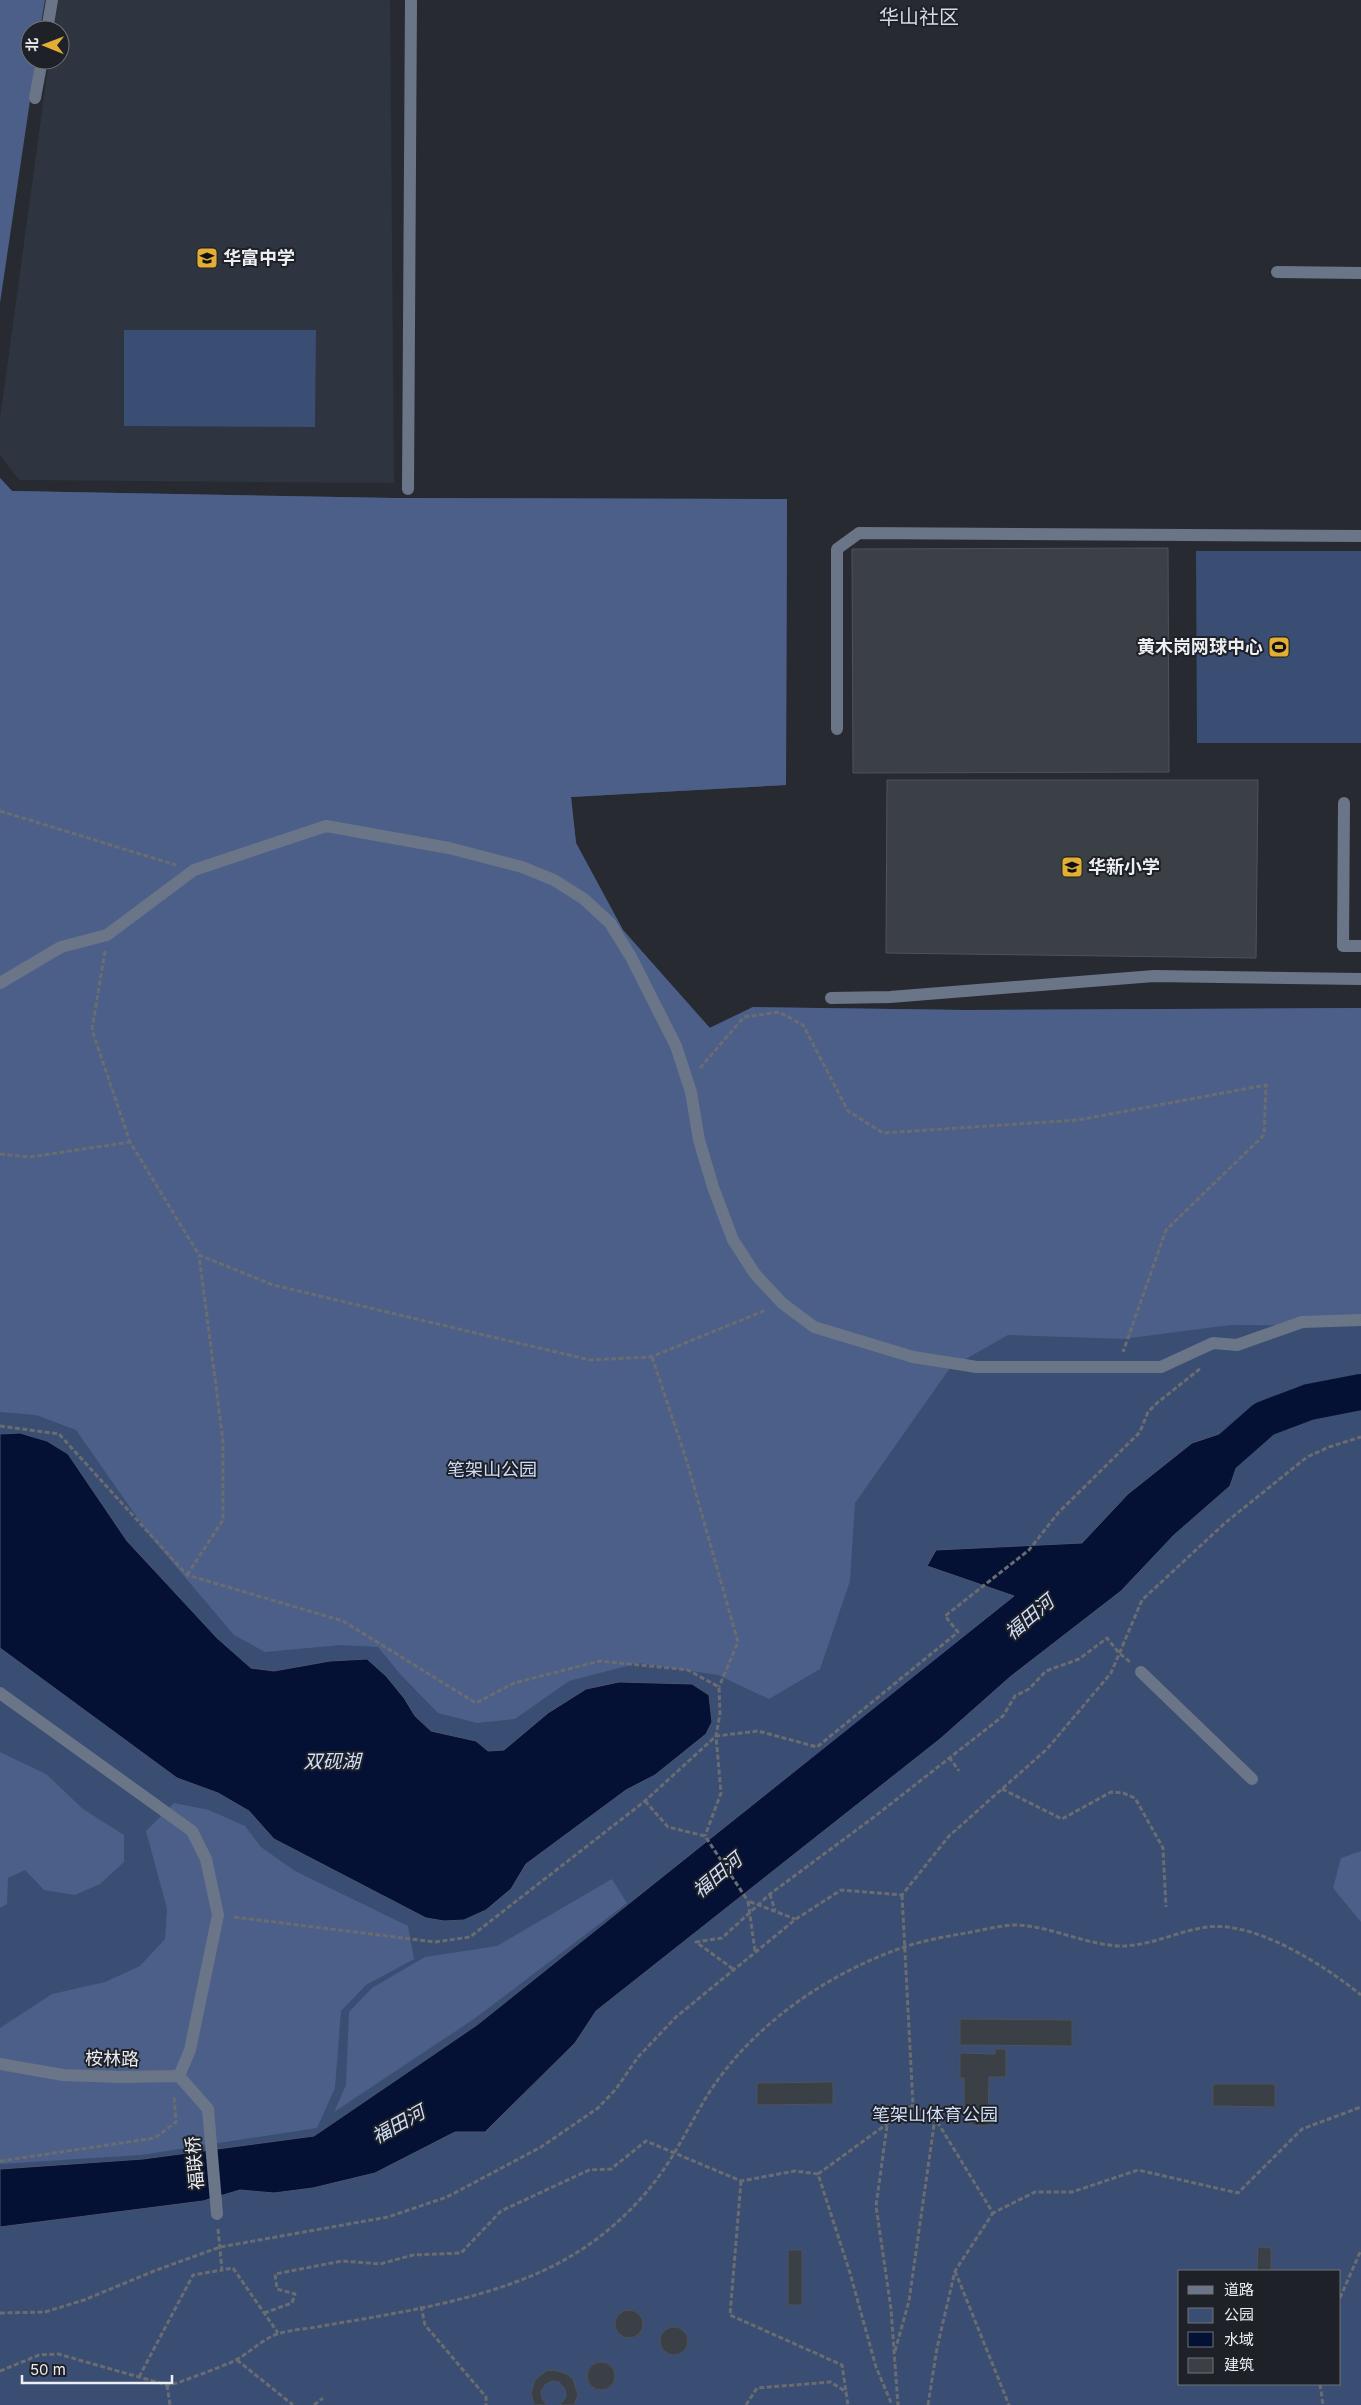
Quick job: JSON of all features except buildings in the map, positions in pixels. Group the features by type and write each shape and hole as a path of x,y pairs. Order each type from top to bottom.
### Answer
{"street":[{"path":"49,20 52,0"},
{"path":"408,489 411,0"},
{"path":"35,98 40,70"},
{"path":"1277,272 1361,273"},
{"path":"837,729 837,549 859,533 1361,536"},
{"path":"1344,803 1343,946 1361,946"},
{"path":"0,983 61,947 107,935 194,870 326,826 449,848 522,867 554,880 584,899 610,922 631,957 676,1046 688,1082 699,1140 713,1188 733,1240 755,1274 782,1303 814,1327 912,1357 977,1367 1162,1367 1213,1343 1236,1345 1302,1322 1361,1320"},
{"path":"831,998 890,997 1154,976 1361,979"},
{"path":"1141,1672 1252,1779"},
{"path":"0,1693 192,1831 206,1859 218,1915 190,2050 175,2076"},
{"name":"桉林路","path":"0,2064 63,2075 175,2076"},
{"name":"福联桥","path":"175,2076 208,2110 217,2214"}],"path":[{"path":"0,811 194,870"},
{"path":"107,935 92,1030 130,1142 199,1255 223,1441 223,1520 187,1575"},
{"path":"688,1082 744,1017 779,1012 802,1025 848,1111 883,1132 1078,1120 1266,1085 1264,1135 1166,1230 1117,1367"},
{"path":"0,1154 30,1157 130,1142"},
{"path":"199,1255 273,1286 590,1360 652,1357 782,1303"},
{"path":"652,1357 688,1462 738,1642 719,1687 720,1714 716,1736 721,1793 706,1836"},
{"path":"218,1915 435,1942 470,1937 645,1801 716,1736 758,1732 818,1747 958,1632 945,1616 1029,1550 1058,1513 1140,1432 1148,1412 1156,1403 1205,1365"},
{"path":"0,1426 59,1434 187,1575 343,1621 476,1702 514,1683 600,1661 688,1670 719,1687"},
{"path":"913,2105 902,1895 949,1836 1047,1749 1111,1673 1142,1600 1226,1523 1307,1457 1329,1447 1361,1437"},
{"path":"733,1970 696,1942 722,1938 770,1894 874,1817 1003,1716 1015,1696 1030,1689 1046,1670 1079,1659 1107,1638 1119,1653 1141,1672"},
{"path":"949,1757 959,1771"},
{"path":"1002,1789 1062,1819 1111,1792 1123,1793 1135,1798 1163,1848 1166,1907"},
{"path":"645,1801 668,1827 706,1836 748,1901 755,1951"},
{"path":"0,2313 45,2312 84,2300 154,2271 220,2247 388,2217 447,2196 541,2147 598,2108 616,2089 638,2057 676,2017 796,1919 841,1890 902,1895"},
{"path":"770,1894 775,1911"},
{"path":"748,1901 796,1919"},
{"path":"0,2371 39,2355 49,2353 72,2357 167,2385 177,2384 236,2360 278,2334 421,2306 480,2293 526,2280 574,2254 605,2234 622,2218 649,2188 675,2152 708,2094 758,2034 790,2008 830,1981 872,1960 904,1947 949,1936 1005,1926 1031,1926 1120,1946 1158,1941 1200,1928 1217,1925 1238,1929 1281,1945 1329,1972 1361,1996"},
{"path":"0,2161 155,2138 176,2122 175,2076"},
{"path":"913,2105 935,2118 994,2212"},
{"path":"264,2312 292,2302 295,2294 277,2289 275,2274 342,2261 380,2264 413,2255 461,2253 500,2211 589,2170 611,2169 646,2140 741,2181 795,2171 818,2174 913,2105"},
{"path":"928,2405 937,2348 955,2271 994,2212 1035,2192 1072,2192 1138,2170 1238,2193 1302,2129 1361,2107"},
{"path":"894,2355 909,2301 935,2118"},
{"path":"886,2126 876,2206 891,2309 898,2405"},
{"path":"818,2174 850,2274 876,2367 892,2405"},
{"path":"741,2181 730,2314 842,2366 848,2405"},
{"path":"220,2247 222,2270"},
{"path":"1341,2296 1361,2250"},
{"path":"139,2377 193,2275 234,2268 278,2334"},
{"path":"955,2271 1009,2405"},
{"path":"421,2306 425,2325 486,2396 486,2405"},
{"path":"236,2360 293,2405"},
{"path":"746,2405 756,2388 831,2382 846,2392"},
{"path":"167,2385 170,2405"},
{"path":"1320,2385 1323,2405"},
{"path":"314,2405 324,2398"}],"shaded area":[{"name":"华富中学","path":"56,0 390,0 394,483 19,480 0,455 0,419 48,70 70,70 70,20 54,20"}],"green space":[{"path":"0,0 45,0 42,20 20,20 20,70 35,70 0,303"},
{"path":"124,330 316,330 315,427 124,426"},
{"name":"笔架山公园","path":"0,478 12,491 394,498 787,499 786,785 571,797 576,843 623,930 709,1028 753,1007 965,1010 1361,1008 1361,2405 0,2405"},
{"name":"笔架山公园","path":"0,478 12,491 394,498 787,499 786,785 571,797 576,843 623,930 710,1028 753,1007 965,1010 1361,1008 1361,1326 1230,1325 1123,1339 1008,1335 950,1368 855,1503 850,1581 820,1669 769,1699 718,1675 638,1663 569,1681 515,1719 477,1723 438,1713 400,1674 378,1647 341,1645 265,1652 234,1635 150,1536 76,1430 36,1415 0,1412"},
{"name":"黄木岗网球中心","path":"1196,551 1361,551 1361,743 1197,743"},
{"path":"0,1752 46,1774 83,1809 124,1835 124,1862 100,1884 75,1895 44,1890 25,1870 8,1878 7,1904 0,1908"},
{"path":"174,1803 209,1810 245,1826 261,1847 295,1871 408,1926 414,1959 366,1985 341,2011 335,2088 317,2128 141,2155 0,2164 0,2028 52,1994 105,1982 140,1966 165,1939 167,1909 146,1831"},
{"path":"1361,1851 1361,1922 1333,1888 1341,1858"},
{"path":"612,1879 627,1903 474,2019 334,2112 346,2085 349,2012 372,1988 425,1957 497,1946"}],"water":[{"name":"双砚湖","path":"20,1433 47,1441 68,1454 127,1541 217,1638 251,1668 274,1671 330,1661 367,1659 386,1676 404,1698 415,1716 431,1731 476,1741 488,1751 504,1750 548,1713 586,1689 619,1682 692,1684 709,1695 712,1722 706,1734 655,1775 626,1790 526,1864 511,1889 486,1910 464,1920 444,1921 426,1918 274,1839 249,1811 218,1793 177,1778 0,1648 0,1434"},
{"path":"1222,1433 1241,1454 1230,1486 1174,1535 1121,1591 1010,1677 940,1739 596,2011 575,2043 485,2132 455,2132 375,2173 313,2188 274,2193 240,2190 203,2201 0,2227 0,2169 143,2159 314,2136 477,2025 1014,1596 927,1566 936,1550 1082,1543 1128,1494 1192,1443"}],"waterway":[{"name":"福田河","path":"1197,1478 1264,1419 1309,1402 1361,1392"}],"place":[{"name":"华富中学","path":"207,258"},
{"name":"黄木岗网球中心","path":"1279,647"},
{"name":"华新小学","path":"1072,867"}],"district":[{"name":"华山社区","path":"919,17"}],"park label":[{"name":"笔架山体育公园","path":"935,2115"}]}
